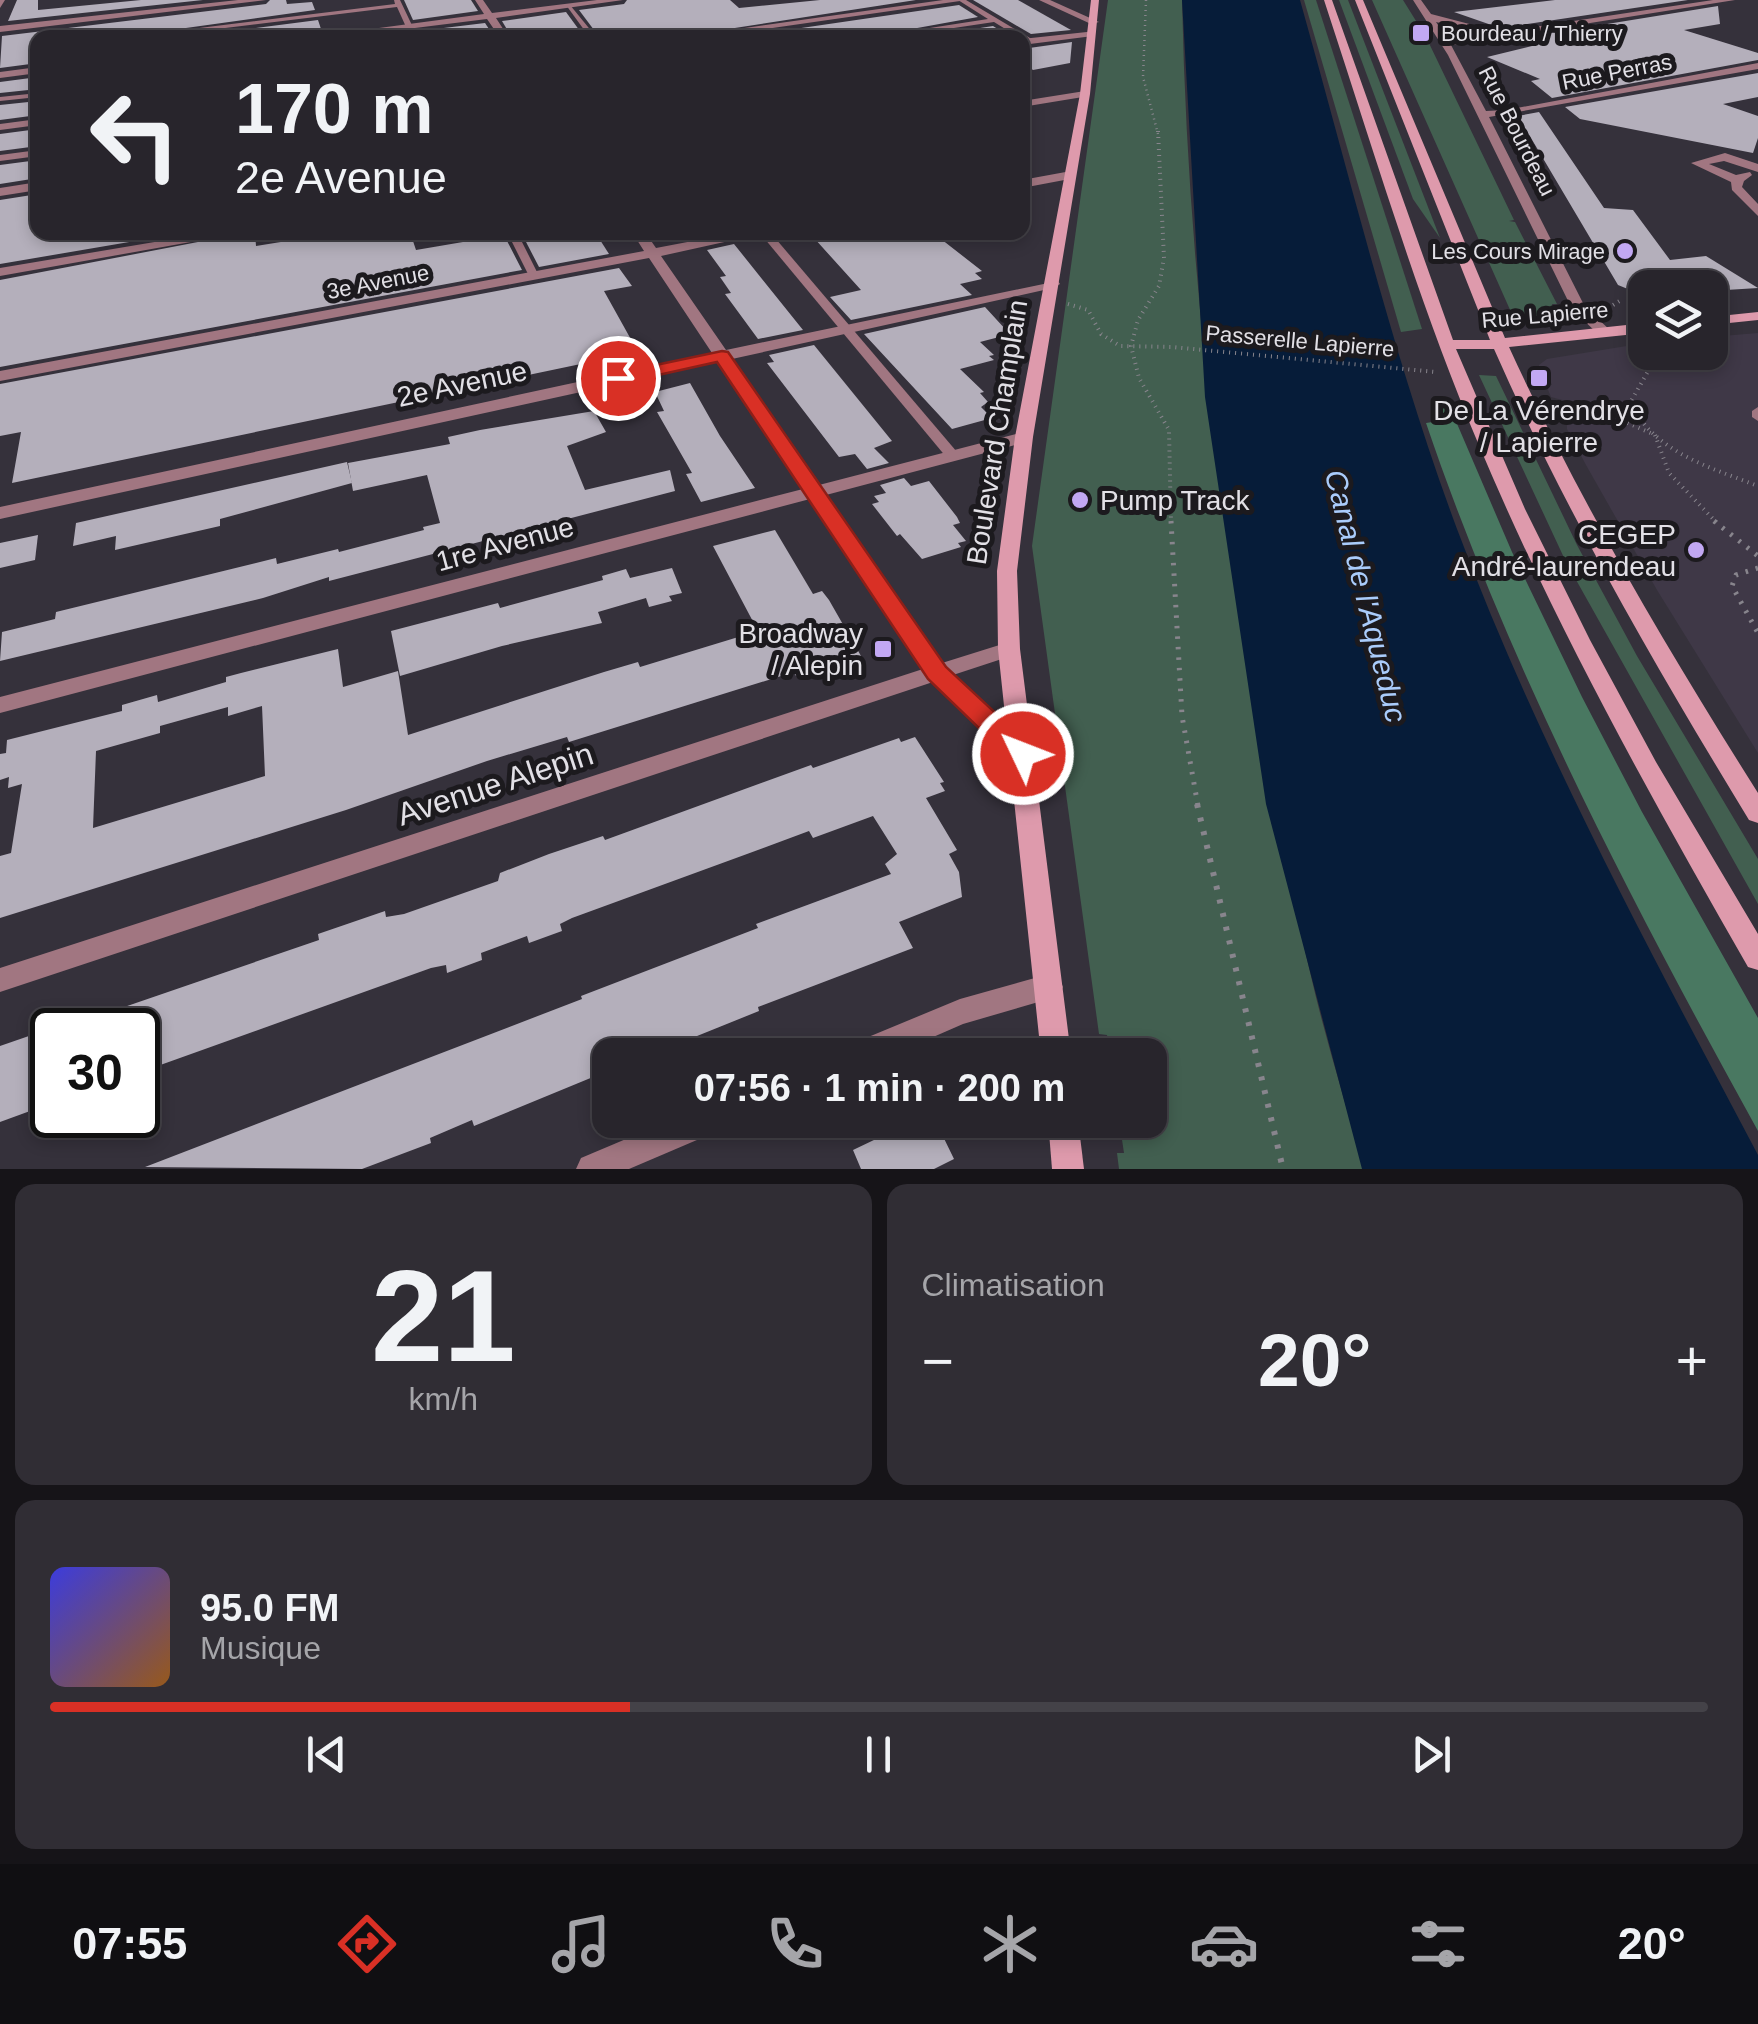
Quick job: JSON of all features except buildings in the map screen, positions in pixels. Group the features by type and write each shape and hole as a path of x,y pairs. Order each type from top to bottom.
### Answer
{"main road":[{"name":"Boulevard Champlain","path":"1054,1038 1009,649 1007,571 1024,436 1072,175 1095,0"},
{"path":"1328,0 1486,442 1570,621 1674,814 1758,958"},
{"path":"1359,0 1500,343 1547,444 1611,565 1758,813"},
{"path":"1728,319 1758,316"},
{"name":"Rue Lapierre","path":"1448,344 1628,330"},
{"path":"1065,1138 1068,1169"}],"street":[{"path":"0,29 262,0"},
{"path":"479,0 500,30"},
{"path":"371,30 619,0"},
{"path":"738,30 962,0"},
{"path":"1043,0 1093,27"},
{"name":"Rue Bourdeau","path":"1417,0 1484,114 1579,309 1605,333"},
{"path":"1446,44 1731,0"},
{"path":"1428,16 1464,28 1522,34"},
{"path":"1030,41 1093,27"},
{"name":"Rue Perras","path":"1484,114 1758,66"},
{"path":"0,74 30,71"},
{"path":"1030,103 1084,94"},
{"path":"0,127 30,123"},
{"path":"1738,180 1697,163 1724,157 1758,170"},
{"path":"1758,170 1738,180 1736,187 1758,212"},
{"path":"1030,183 1072,175"},
{"path":"0,192 30,187"},
{"path":"0,272 193,240"},
{"path":"643,240 937,673 1023,754"},
{"name":"3e Avenue","path":"0,376 727,240"},
{"name":"2e Avenue","path":"0,513 1053,284"},
{"name":"1re Avenue","path":"0,705 1024,436"},
{"name":"Avenue Alepin","path":"0,980 1009,649"},
{"path":"899,1038 960,1012 1049,987"},
{"path":"592,1169 665,1138"}],"lane":[{"path":"962,0 1009,30"},
{"path":"185,30 398,3 412,30"},
{"path":"568,6 588,30"},
{"path":"924,30 995,20"},
{"path":"0,99 30,96"},
{"path":"0,158 30,153"},
{"path":"516,240 534,276"},
{"path":"770,240 952,455"}],"path":[{"path":"1146,0 1143,76 1158,124 1164,258 1158,286 1138,320 1131,346 1145,390 1170,430 1172,585 1182,716 1194,791 1283,1169"},
{"path":"1608,308 1623,298"},
{"path":"1065,304 1088,310 1108,341 1131,346"},
{"name":"Passerelle Lapierre","path":"1131,346 1428,370"},
{"path":"1648,370 1630,403 1655,435 1667,476 1698,508 1758,556"},
{"path":"1551,402 1598,410 1655,435 1687,456 1758,486"},
{"path":"1758,568 1736,574 1732,586 1758,632"}],"shaded area":[{"name":"CEGEP André-laurendeau","path":"1758,333 1758,753 1657,590 1586,465 1567,429 1566,401 1551,397 1546,385 1552,385 1549,378 1543,378 1539,371 1539,365 1547,359 1628,346 1628,370 1728,370 1728,336"}],"green space":[{"path":"1108,0 1182,0 1194,245 1220,489 1238,611 1259,732 1310,972 1364,1169 1119,1169 1117,1153 1124,1153 1122,1138 1167,1138 1167,1038 1107,1038 1099,1034 1032,546"},
{"path":"1304,0 1316,0 1422,329 1401,332"},
{"path":"1339,0 1348,0 1440,238 1413,199"},
{"path":"1372,0 1403,0 1426,37 1514,220 1509,221 1515,222 1557,304 1552,304 1554,310 1560,311 1561,316 1527,320 1511,312"},
{"path":"1479,375 1496,376 1577,545 1637,656 1758,859 1758,904 1566,562"},
{"path":"1449,405 1512,552 1582,697 1758,1018 1758,1131 1576,784 1496,606 1426,423 1439,421 1437,410"}],"water":[{"name":"Canal de l'Aqueduc","path":"1182,0 1300,0 1392,333 1457,529 1559,768 1758,1155 1758,1169 1362,1169 1266,804 1205,397"}],"place":[{"name":"Bourdeau / Thierry","path":"1421,33"},
{"name":"Les Cours Mirage","path":"1625,251"},
{"name":"De La Vérendrye / Lapierre","path":"1539,378"},
{"name":"Pump Track","path":"1080,500"},
{"name":"CEGEP André-laurendeau","path":"1696,550"},
{"name":"Broadway / Alepin","path":"883,649"}],"route":[{"path":"618,378 722,356 937,673 1023,754"}]}
